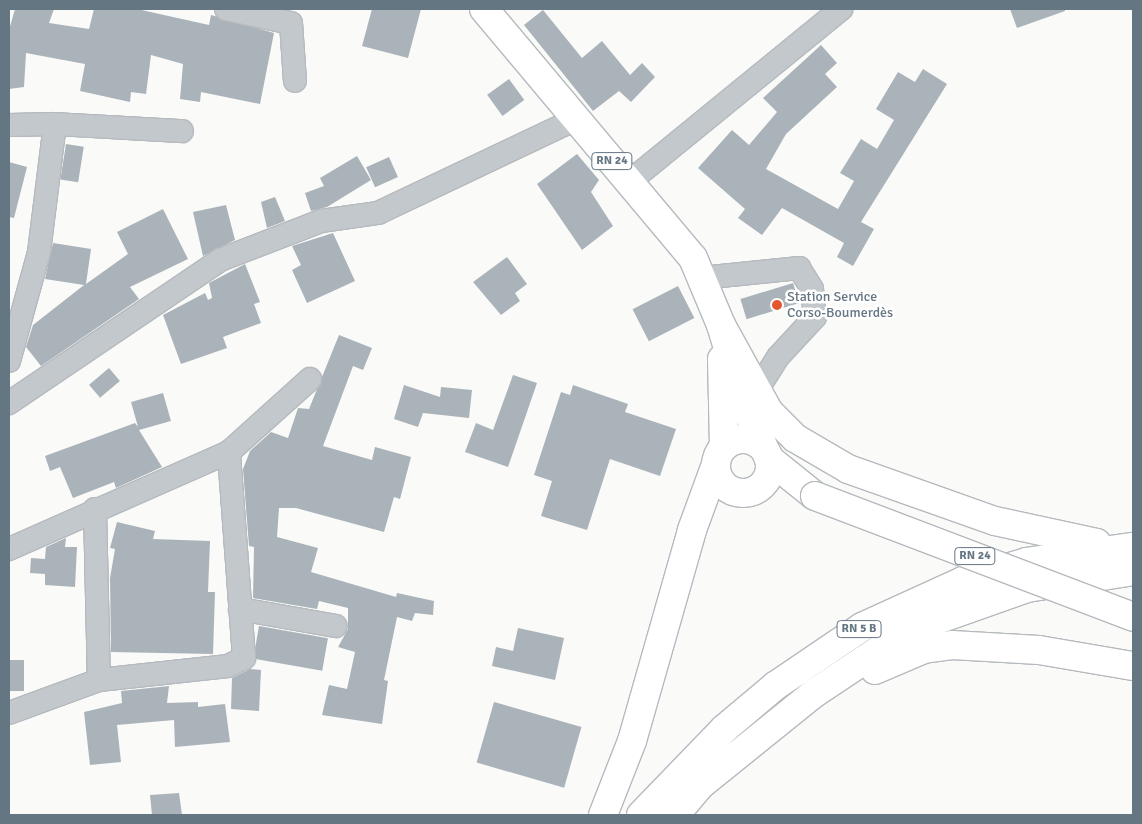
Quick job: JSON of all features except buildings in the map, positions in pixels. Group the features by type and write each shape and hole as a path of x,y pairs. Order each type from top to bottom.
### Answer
{"main road":[{"name":"RN 24","path":"484,9 692,258 721,325"},
{"path":"721,325 751,399 770,459 765,482 740,493"},
{"path":"721,325 720,456 722,484 740,493 815,496"},
{"path":"751,399 769,412 795,438 848,469 995,520 1127,547"},
{"path":"603,815 632,741 692,530 720,456 746,438 759,443 770,459 815,496"},
{"name":"RN 24","path":"815,496 1133,617"},
{"name":"RN 5 B","path":"641,815 724,728 774,686 862,627 963,581 1027,562 1127,547"},
{"name":"RN 5 B","path":"675,815 699,786 813,694 911,629 1027,588 1133,571"},
{"path":"699,786 863,676 924,649 952,645 1010,648 1133,666"}],"street":[{"path":"226,9 291,23 295,82"},
{"path":"629,182 841,9"},
{"path":"9,402 220,260 321,221 378,213 576,119"},
{"path":"9,125 54,124 182,131"},
{"path":"9,361 39,252 54,124"},
{"path":"701,278 799,268 812,289 815,317 778,357 751,399"},
{"path":"9,548 229,452 310,379"},
{"path":"9,713 99,680 238,664 244,658 229,452"},
{"path":"95,509 99,680"},
{"path":"240,609 335,626"}],"place":[{"name":"Station Service Corso-Boumerdès","path":"777,305"}]}
